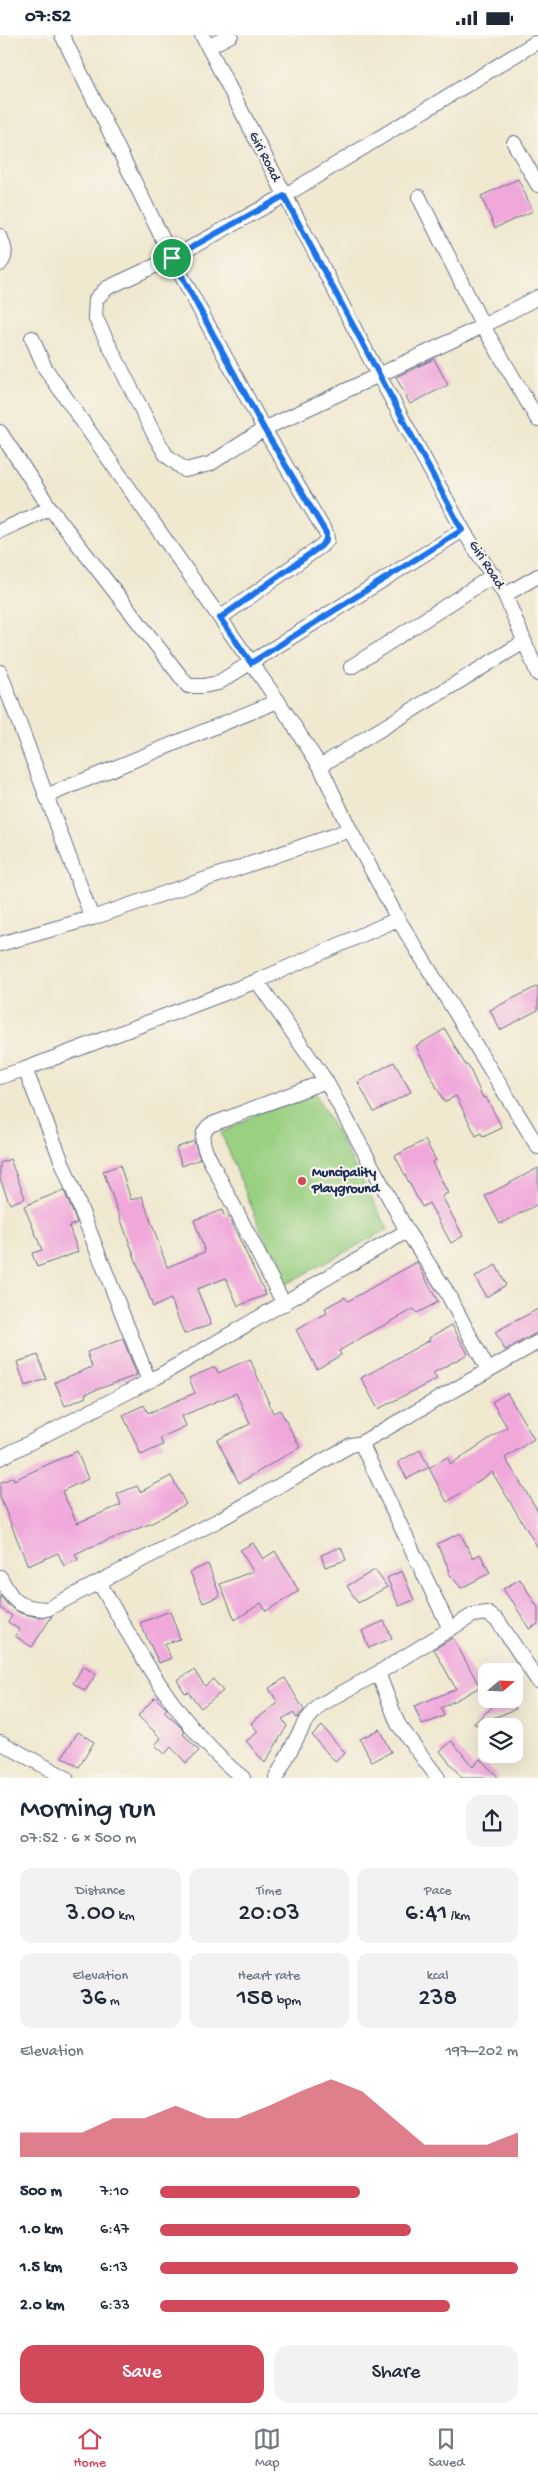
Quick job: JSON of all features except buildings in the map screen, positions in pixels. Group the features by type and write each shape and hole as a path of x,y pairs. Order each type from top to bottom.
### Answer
{"street":[{"path":"62,35 172,258 264,429 326,533 326,540 220,618"},
{"path":"205,41 231,35"},
{"name":"Giri Road","path":"205,41 284,196 462,530 494,575 505,595 538,674"},
{"path":"534,41 284,196 172,258 107,288 96,299 95,317 156,438 166,455 185,470 210,463 264,429 483,326 538,297"},
{"path":"514,143 538,185"},
{"path":"419,197 483,326 538,420"},
{"path":"0,237 6,251 4,260 0,264"},
{"path":"32,338 45,368 278,701 320,766 350,830 398,919 538,1147"},
{"path":"0,432 50,508 188,686 218,683 462,530"},
{"path":"0,531 50,508"},
{"path":"351,667 494,575"},
{"path":"505,595 538,576"},
{"path":"320,766 524,641"},
{"path":"0,672 92,918"},
{"path":"46,796 278,701"},
{"path":"0,944 92,918 350,830"},
{"path":"0,1077 257,981 398,919"},
{"path":"257,981 326,1081 407,1231 445,1289 488,1370"},
{"path":"25,1069 149,1381"},
{"path":"284,1304 206,1152 202,1137 204,1129 210,1125 326,1081"},
{"path":"0,1458 149,1381 407,1231"},
{"path":"0,1577 10,1595 20,1605 32,1609 47,1609 217,1521 351,1445 361,1443 538,1343"},
{"path":"361,1443 450,1629"},
{"path":"99,1582 150,1673 186,1720 229,1767 242,1778"},
{"path":"276,1778 305,1722 320,1705 378,1673 473,1615 486,1613 498,1621 538,1681"},
{"path":"378,1673 398,1724 438,1778"},
{"path":"0,1742 66,1778"}],"green space":[{"name":"Muncipality Playground","path":"311,1085 388,1229 284,1285 221,1133"}],"place":[{"name":"Muncipality Playground","path":"302,1181"}],"route":[{"path":"284,196 462,530 251,663 220,618 321,546 326,540 326,533 264,429 172,258 284,196"}]}
